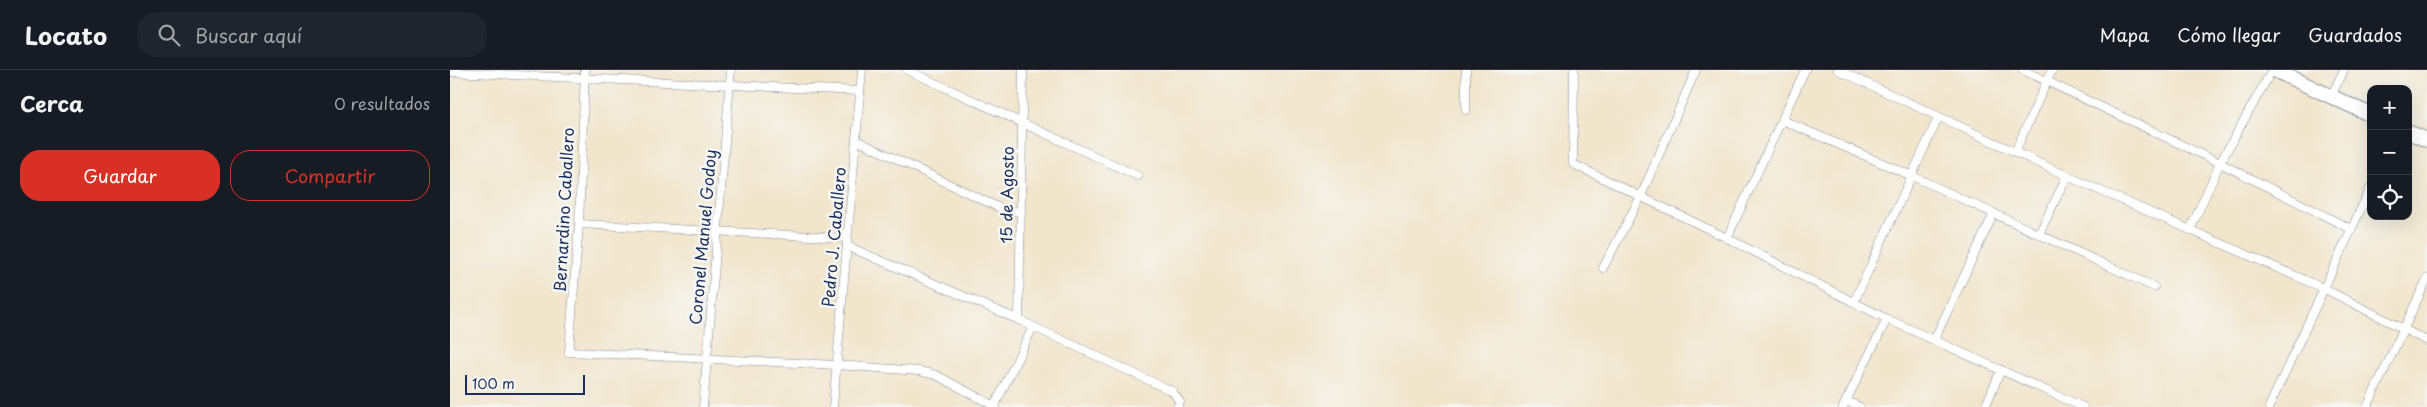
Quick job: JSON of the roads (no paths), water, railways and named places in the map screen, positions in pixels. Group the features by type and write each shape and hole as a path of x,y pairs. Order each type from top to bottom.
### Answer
{"highway":[{"path":"2273,70 2367,113"},
{"path":"2412,134 2427,140"}],"street":[{"name":"Coronel Manuel Godoy","path":"703,407 731,70"},
{"name":"Pedro J. Caballero","path":"833,407 862,70"},
{"path":"907,70 1138,176"},
{"name":"15 de Agosto","path":"1019,320 1023,70"},
{"path":"1466,70 1466,110"},
{"path":"1574,70 1573,164 1640,198 1728,238 1887,319 2083,407"},
{"path":"1603,268 1640,198 1696,70"},
{"path":"1728,238 1806,70"},
{"path":"1838,70 1938,118 2067,176 2324,288 2427,341"},
{"path":"2023,70 2220,163 2351,229"},
{"path":"2015,152 2052,70"},
{"path":"2190,230 2220,163 2273,70"},
{"path":"2331,96 2344,70"},
{"path":"450,72 585,74 729,86 860,91"},
{"name":"Bernardino Caballero","path":"585,74 570,352 707,359"},
{"path":"1854,302 1938,118"},
{"path":"1782,120 1912,176 2154,286"},
{"path":"856,140 1004,210 1021,212"},
{"path":"2039,234 2067,176"},
{"path":"2269,407 2367,195"},
{"path":"1934,340 1994,213"},
{"path":"578,224 718,231 847,242 1172,391 1180,402 1177,407"},
{"path":"2367,407 2427,279"},
{"path":"1860,407 1845,404 1887,319"},
{"path":"707,359 837,365 936,375 995,407 1033,327"},
{"path":"1984,407 2001,370"}]}
